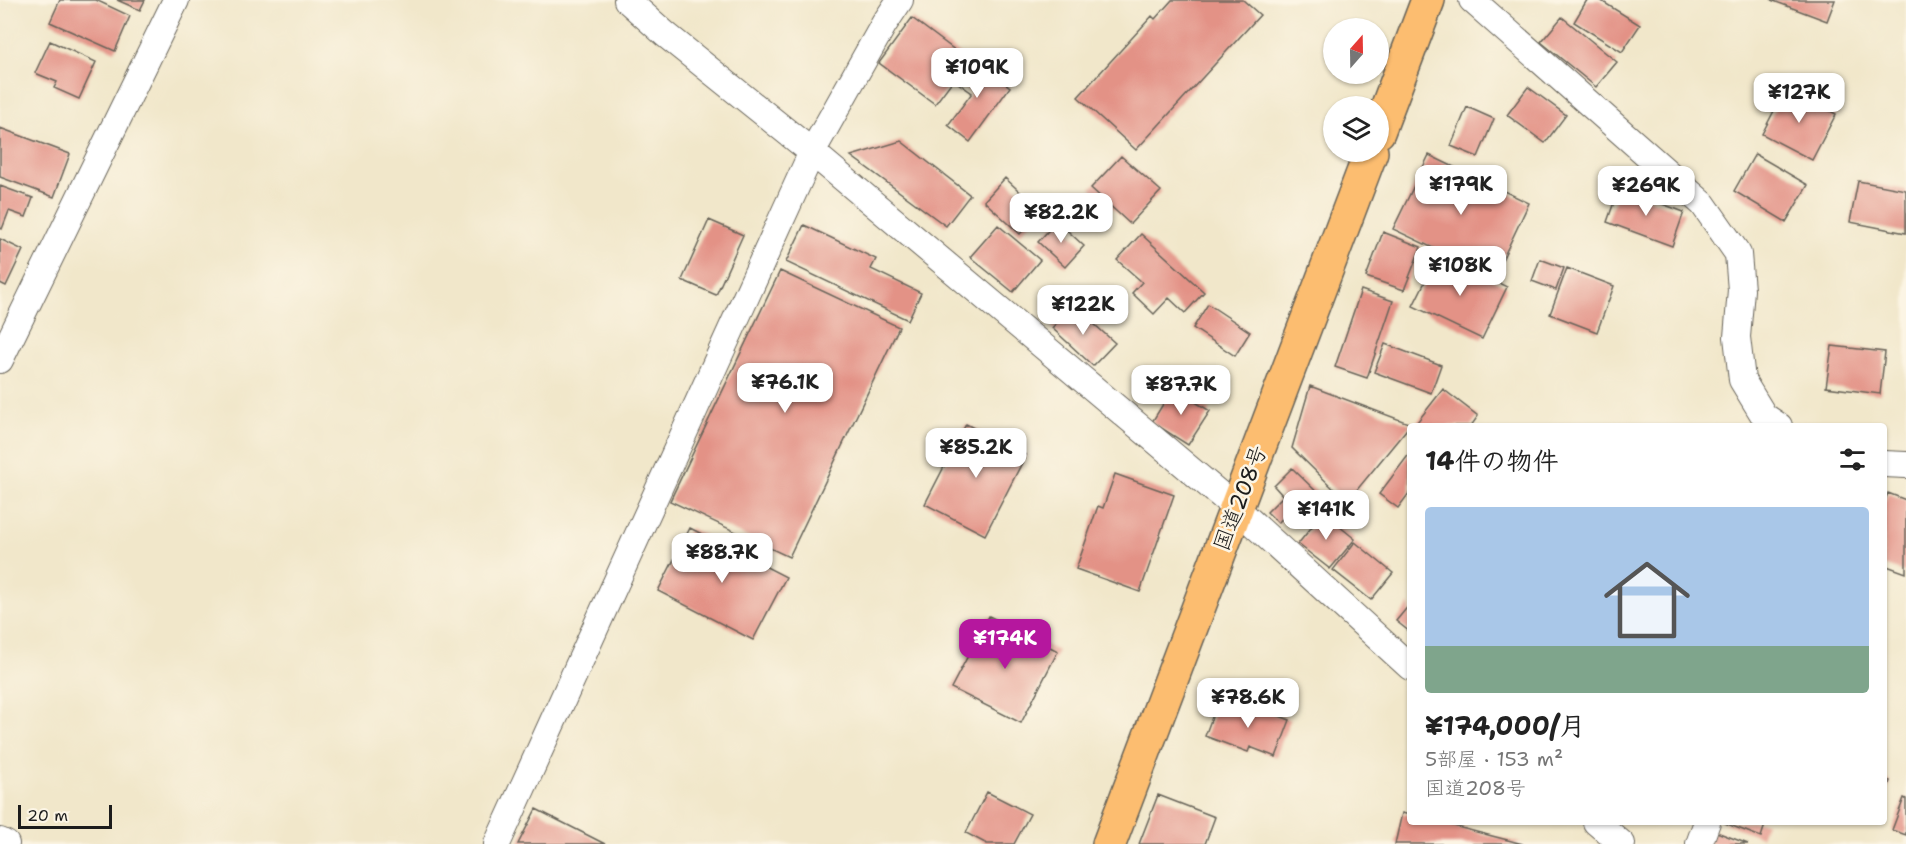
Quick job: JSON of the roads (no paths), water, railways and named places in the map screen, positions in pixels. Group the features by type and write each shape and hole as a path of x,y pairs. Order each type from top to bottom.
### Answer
{"highway":[{"path":"1389,103 1428,0"},
{"name":"国道208号","path":"1109,844 1367,162"}],"street":[{"path":"0,360 176,0"},
{"path":"627,0 1236,508 1407,664"},
{"path":"497,844 812,152 884,24 900,0"},
{"path":"1472,0 1695,196 1709,212 1738,254 1741,290 1737,337 1742,380 1764,416 1774,423"},
{"path":"1887,464 1906,465"},
{"path":"1600,825 1623,844"},
{"path":"1699,844 1706,825"},
{"path":"0,841 6,844"}]}
